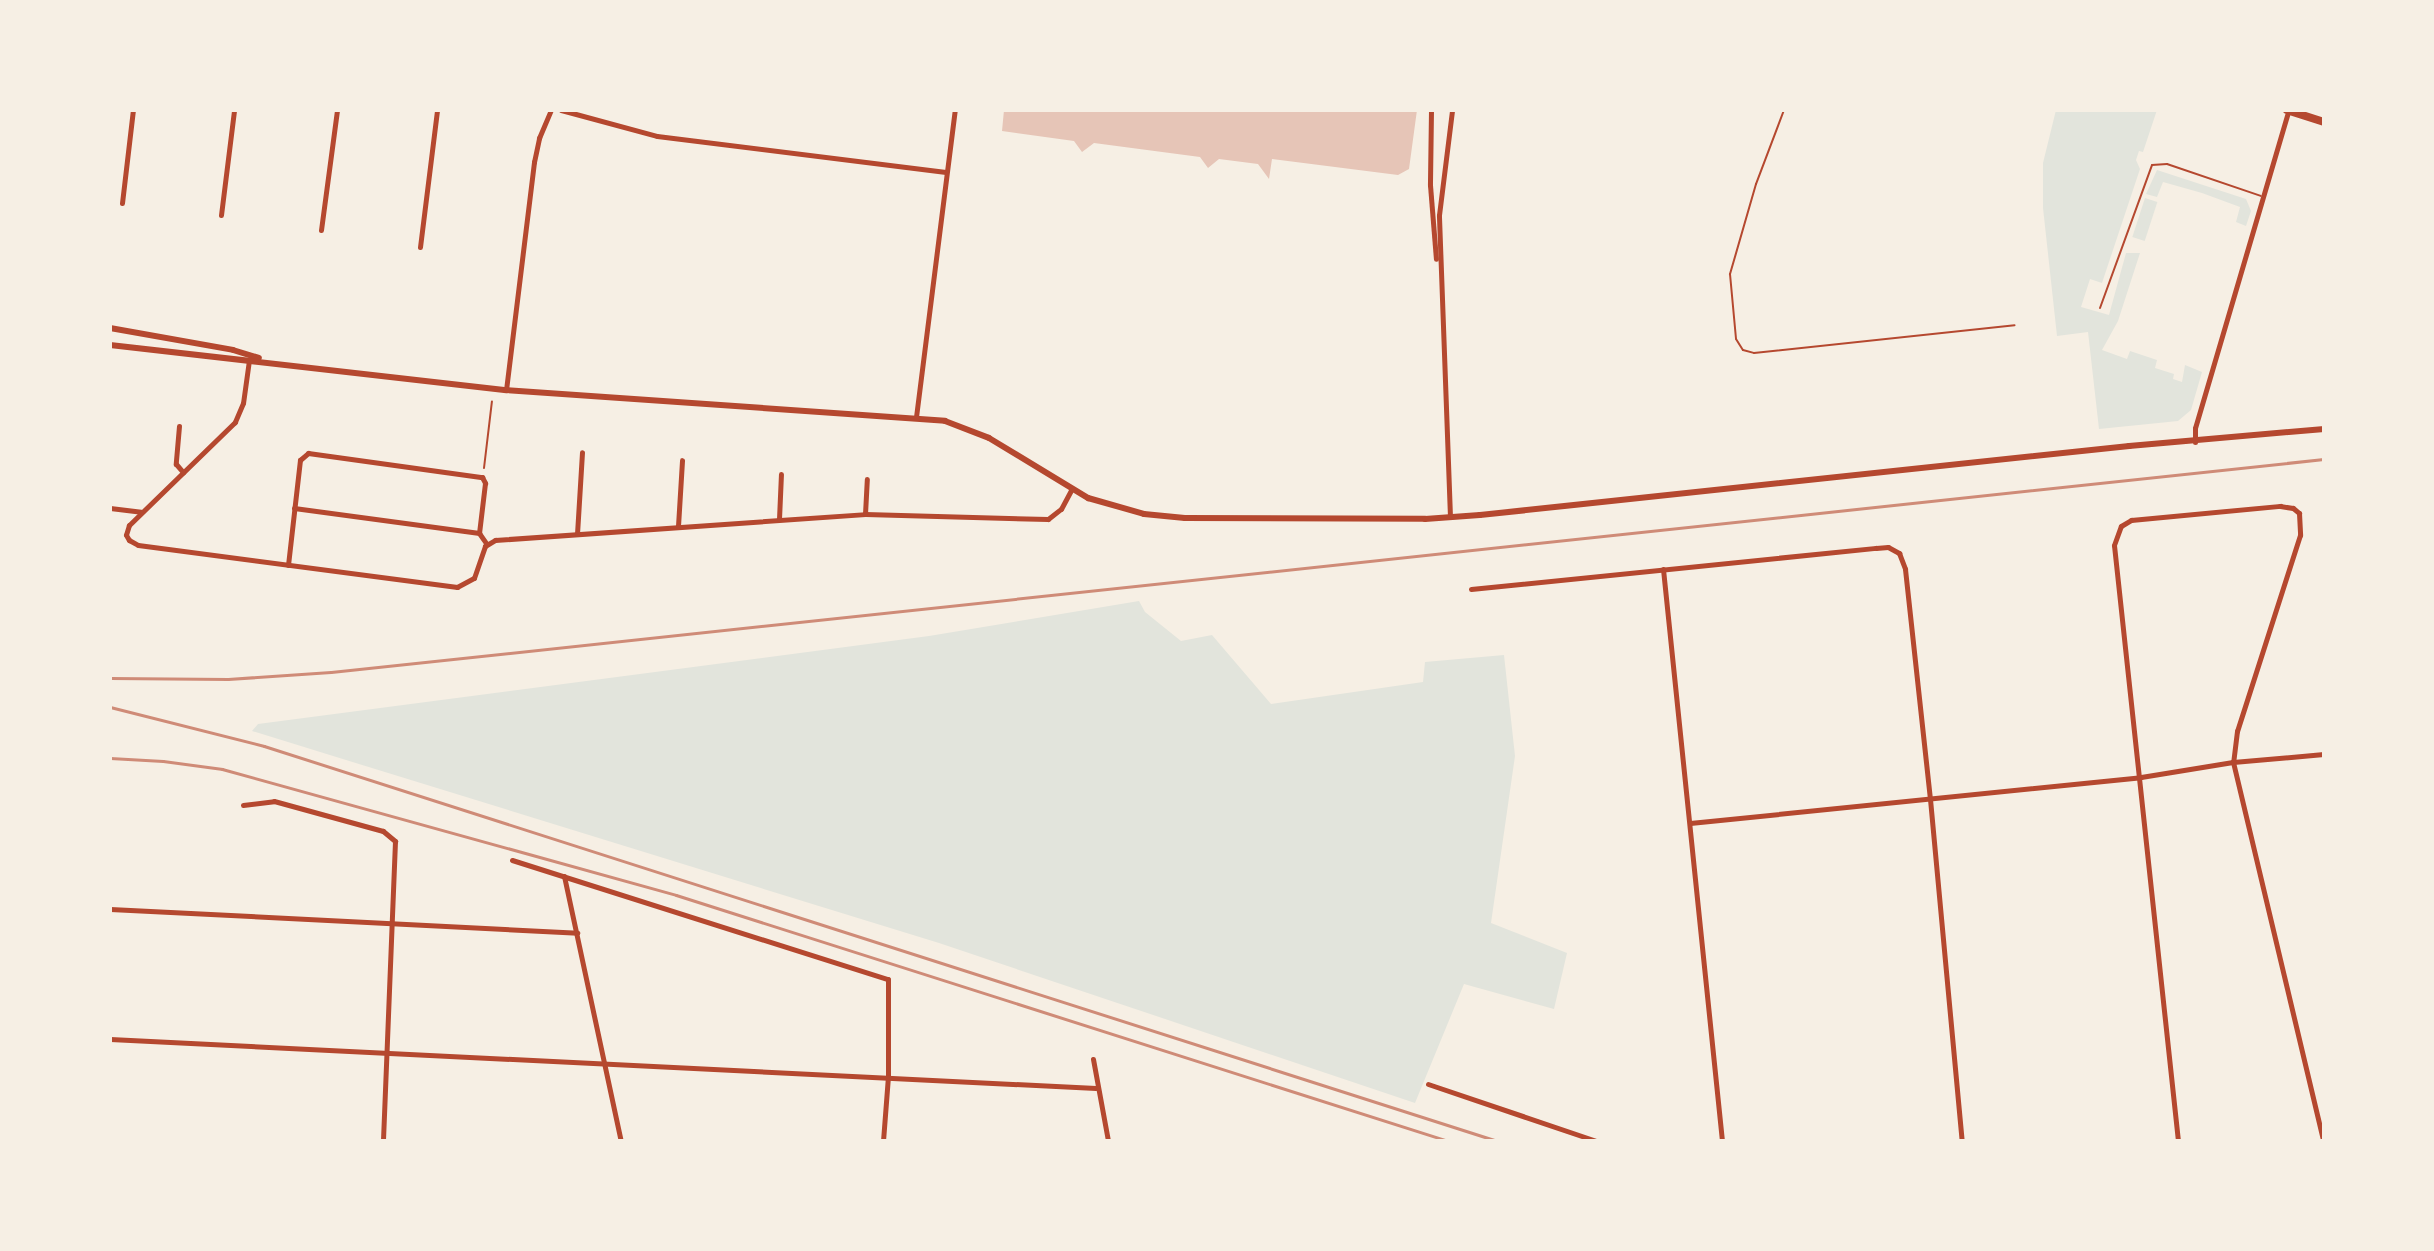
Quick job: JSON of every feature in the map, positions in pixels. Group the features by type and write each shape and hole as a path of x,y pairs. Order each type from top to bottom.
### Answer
{"main road":[{"path":"2287,110 2324,122"}],"street":[{"path":"122,203 133,110"},
{"path":"221,215 234,110"},
{"path":"321,230 337,110"},
{"path":"420,247 437,110"},
{"path":"506,390 534,162 542,128 551,110"},
{"path":"561,110 657,136 946,172"},
{"path":"916,417 955,110"},
{"path":"1431,110 1430,185 1439,284 1450,517"},
{"path":"1439,284 1439,215 1452,110"},
{"path":"2195,442 2195,428 2287,110"},
{"path":"110,328 266,361 506,390 916,417 974,431 1071,490 1122,509 1185,518 1450,517 2324,429"},
{"path":"110,345 250,358"},
{"path":"250,358 243,403 235,422 126,529 127,539 138,545 457,587 474,578 486,543"},
{"path":"179,426 176,464 183,472"},
{"path":"577,534 582,452"},
{"path":"288,565 300,460 308,453 482,477 485,483 479,533 486,543"},
{"path":"678,526 682,460"},
{"path":"779,519 781,474"},
{"path":"865,514 867,479"},
{"path":"486,543 865,514 1048,519 1061,509 1071,490"},
{"path":"2178,1141 2114,545 2121,526 2131,520 2280,506 2293,508 2299,513 2300,535 2237,731 2233,762 2323,1141"},
{"path":"110,508 142,512"},
{"path":"294,508 479,533"},
{"path":"1471,589 1876,548 1888,547 1899,553 1905,569 1930,799 1962,1141"},
{"path":"1663,569 1722,1141"},
{"path":"1690,823 2141,777 2233,762 2324,754"},
{"path":"243,805 274,801 383,831 395,841 397,854 383,1141"},
{"path":"512,860 888,979 888,1076 883,1141"},
{"path":"564,875 621,1141"},
{"path":"110,909 577,933"},
{"path":"110,1039 1096,1088"},
{"path":"1093,1059 1108,1141"},
{"path":"1428,1084 1596,1141"}],"lane":[{"path":"1784,110 1756,184 1730,274 1736,339 1743,350 1754,353 2015,325"},
{"path":"2100,308 2152,165 2167,164 2264,198"}],"path":[{"path":"482,477 492,401"}],"shaded area":[{"path":"2056,110 2157,110 2143,152 2139,151 2136,160 2140,169 2102,283 2090,279 2081,307 2109,315 2126,253 2140,253 2118,321 2102,350 2127,359 2130,351 2157,360 2155,368 2174,374 2173,379 2182,382 2185,365 2202,372 2191,410 2178,421 2099,429 2088,332 2057,336 2043,208 2043,163"},
{"path":"2157,170 2246,199 2251,211 2246,226 2236,222 2240,207 2202,193 2163,182 2157,197 2146,194"},
{"path":"2145,198 2157,202 2145,241 2132,237"},
{"path":"1139,601 1145,612 1181,641 1212,635 1271,704 1423,682 1425,662 1504,655 1515,756 1491,923 1567,953 1554,1009 1464,984 1415,1103 939,943 252,731 258,724 929,636"}],"building":[{"path":"1004,110 1417,110 1409,169 1398,175 1272,159 1269,179 1258,164 1219,159 1208,168 1200,157 1094,143 1082,152 1074,141 1002,131"}],"railway":[{"path":"110,678 228,679 331,672 2324,459"},
{"path":"110,707 264,746 1497,1141"},
{"path":"110,758 222,769 676,895 1448,1141"}]}
